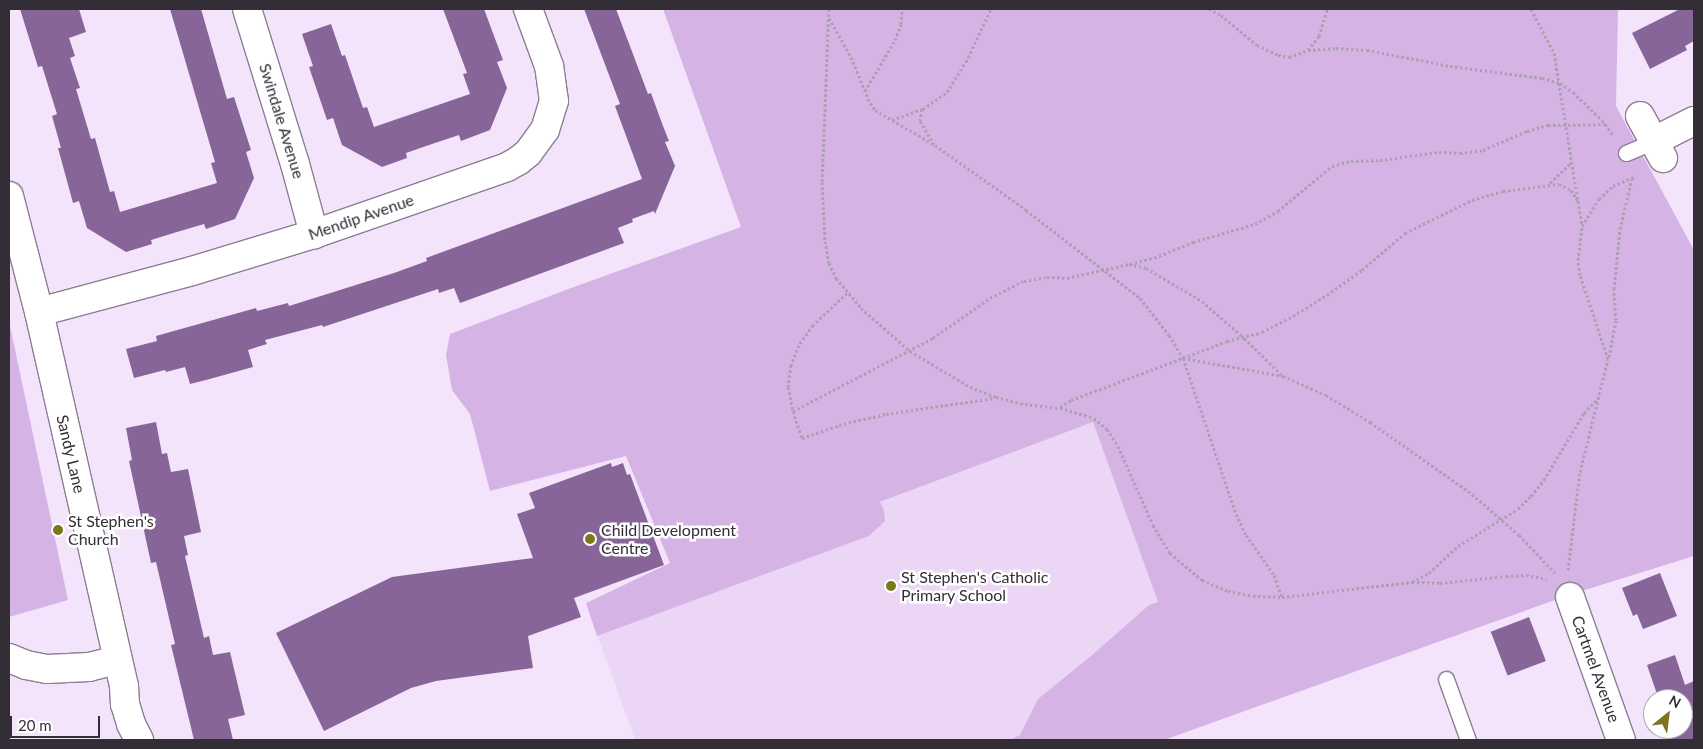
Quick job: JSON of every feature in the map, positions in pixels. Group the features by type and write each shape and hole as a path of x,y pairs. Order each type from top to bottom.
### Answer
{"street":[{"name":"Swindale Avenue","path":"247,9 296,164 314,234"},
{"name":"Mendip Avenue","path":"39,312 192,271 314,234 507,167 528,153 545,130 554,102 549,66 528,9"},
{"path":"1640,116 1659,150 1694,122"},
{"name":"Sandy Lane","path":"9,196 39,312 128,717 139,740"},
{"name":"Cartmel Avenue","path":"1568,592 1621,740"},
{"path":"9,658 26,665 46,669 89,667 117,660"}],"lane":[{"path":"1626,153 1659,150"},
{"path":"1446,679 1468,740"}],"path":[{"path":"829,9 822,182 825,241 830,263 836,278 847,293 868,315 910,351 970,386 996,397 1025,404 1060,408 1094,418 1107,429 1118,446 1153,525 1170,553 1202,580 1228,591 1253,596 1282,597 1412,582 1440,583 1526,575 1555,581 1568,592"},
{"path":"864,91 895,40 901,24 902,9"},
{"path":"892,120 923,109 947,92 957,80 991,9"},
{"path":"1209,9 1221,15 1258,45 1278,55 1289,57 1308,50 1336,48 1367,50 1450,66 1523,75 1560,83 1585,101 1605,124 1641,174 1613,186 1599,199 1582,226"},
{"path":"1308,50 1319,36 1327,9"},
{"path":"1531,9 1554,52 1582,226 1578,260 1580,275 1608,359"},
{"path":"829,17 851,57 864,91 875,110 935,145 987,180 1140,298 1169,335 1183,358 1236,514 1246,535 1274,576 1282,597"},
{"path":"923,109 920,121 935,145"},
{"path":"794,411 934,338 990,298 1024,281 1047,277 1067,278 1129,264 1159,256 1193,242 1255,224 1286,205 1332,166 1350,161 1380,160 1439,152 1460,153 1483,150 1527,131 1548,125 1565,123 1605,124"},
{"path":"1550,184 1572,163"},
{"path":"1568,592 1580,472 1616,320 1614,289 1620,229 1632,178"},
{"path":"1060,408 1072,400 1227,342 1244,338 1293,316 1328,296 1405,233 1442,213 1472,200 1503,191 1526,190 1550,184 1565,185 1578,201"},
{"path":"1129,264 1146,268 1202,301 1283,376"},
{"path":"847,293 813,325 799,345 791,365 788,387 802,438 839,425 886,414 996,397"},
{"path":"1183,358 1283,376 1326,395 1425,459 1502,519 1568,592"},
{"path":"1412,582 1429,574 1458,546 1518,509 1532,496 1544,480 1584,413 1599,398"}],"shaded area":[{"path":"663,9 1618,9 1616,106 1694,250 1694,556 1569,595 1164,740 1010,740 1020,735 1038,699 1149,605 1158,602 1093,422 880,502 884,510 885,521 869,536 597,636 586,603 670,563 626,456 490,491 470,414 452,390 446,355 450,334 741,227"},
{"path":"9,321 68,600 9,617"},
{"name":"St Stephen's Catholic Primary School","path":"1093,421 1158,602 1164,740 635,740 586,603 673,569 879,503"}],"building":[{"path":"20,9 79,9 86,32 69,38 75,56 70,58 80,88 76,89 91,139 95,138 110,192 114,191 120,212 217,183 211,163 215,162 170,9 201,9 227,99 234,97 251,150 246,152 254,178 235,219 206,229 204,224 177,232 151,240 152,244 126,252 87,228 79,201 73,203 58,148 61,148 52,116 57,114 42,66 38,67"},
{"path":"443,9 484,9 503,60 497,62 507,88 490,130 461,141 459,135 432,144 406,153 407,158 382,167 342,145 333,118 327,120 309,67 313,66 302,34 331,24 342,56 345,55 363,108 367,107 374,127 470,94 463,74 467,73"},
{"path":"584,9 616,9 648,94 651,93 669,141 665,142 675,166 655,214 654,211 632,219 633,222 618,228 624,243 460,303 454,288 439,293 438,289 323,327 322,325 265,340 267,344 248,350 253,367 206,380 190,384 185,367 134,378 126,349 157,341 156,336 256,308 257,311 288,303 289,306 394,273 427,261 426,258 642,179 615,106 620,104"},
{"path":"1680,9 1694,9 1694,41 1685,46 1687,50 1650,69 1632,33"},
{"path":"156,422 162,454 167,453 171,472 188,469 201,532 184,536 188,555 185,556 204,638 209,636 213,655 230,652 245,715 228,719 233,740 194,740 171,645 175,644 156,562 151,563 129,461 132,460 126,428"},
{"path":"611,463 612,467 623,463 627,475 630,474 664,565 574,598 581,617 528,636 533,668 436,681 411,688 324,731 276,633 392,577 533,558 517,514 535,508 529,493"},
{"path":"1660,573 1677,616 1643,629 1637,614 1633,616 1622,588"},
{"path":"1529,617 1546,661 1508,676 1491,632"},
{"path":"1675,655 1685,685 1694,681 1694,740 1671,739 1693,739 1693,689 1655,689 1647,665"}],"place":[{"name":"St Stephen's Church","path":"58,530"},
{"name":"Child Development Centre","path":"590,539"},
{"name":"St Stephen's Catholic Primary School","path":"891,586"}]}
